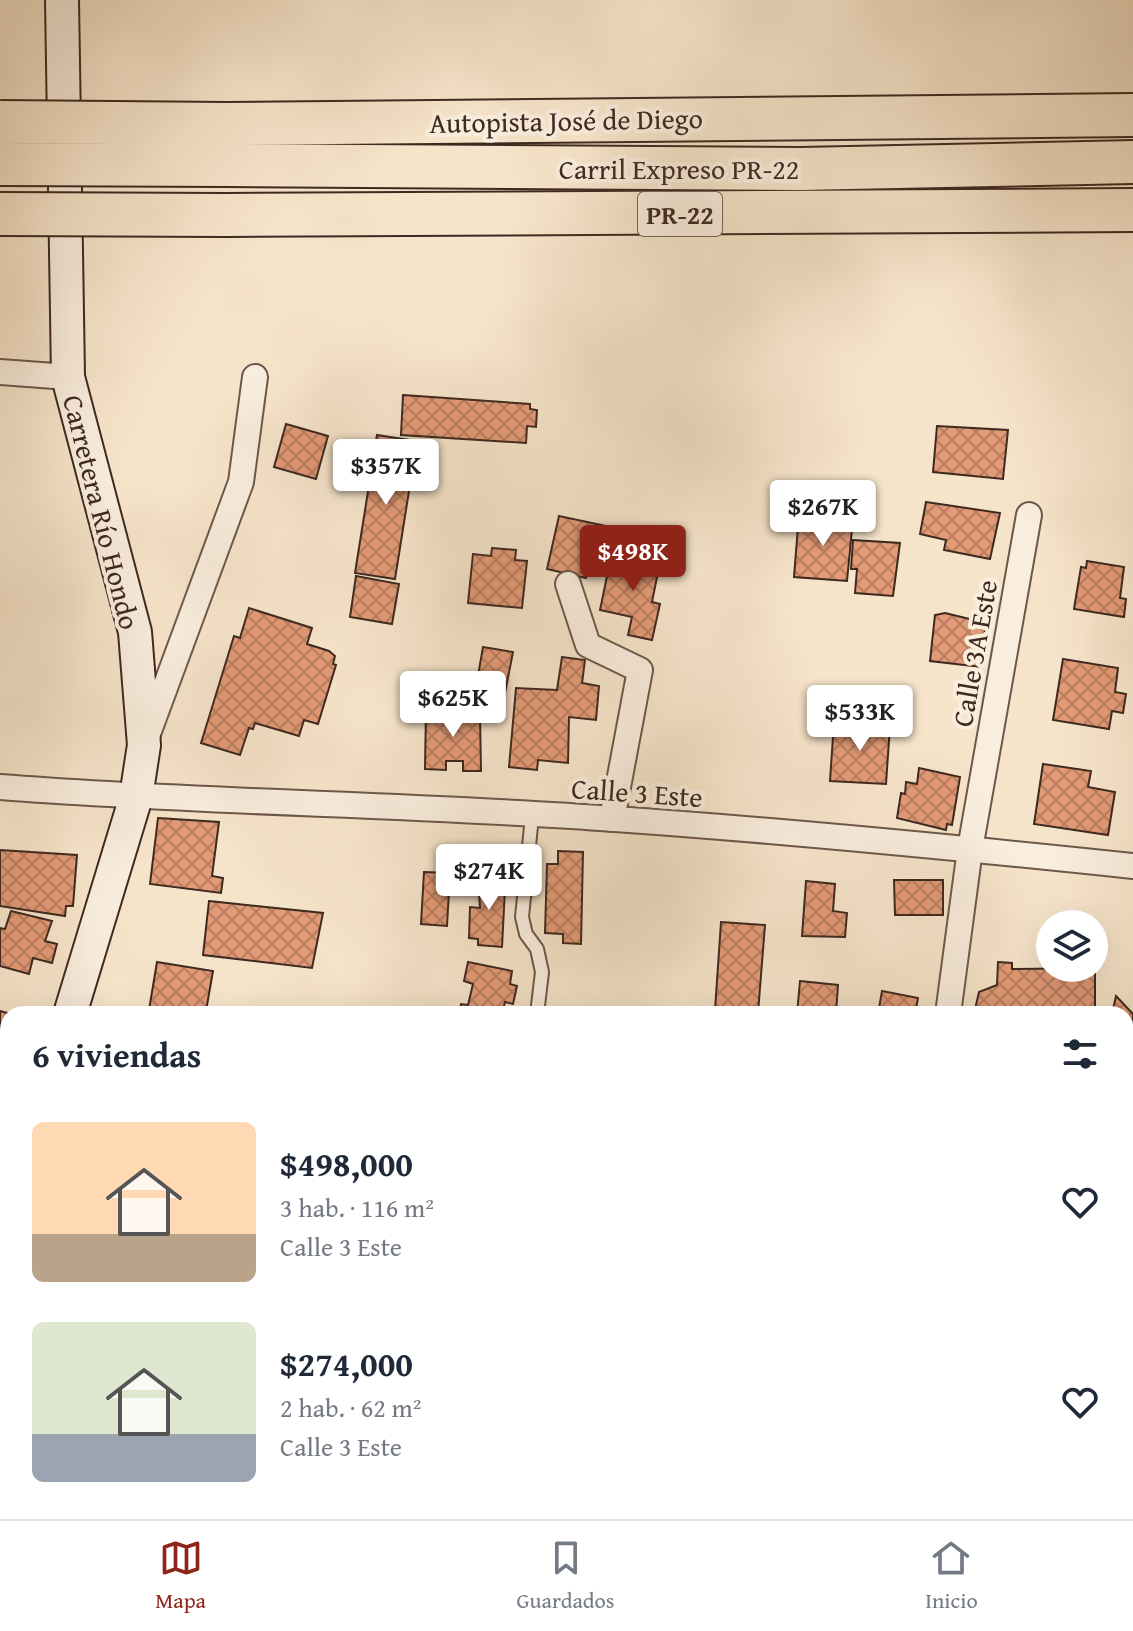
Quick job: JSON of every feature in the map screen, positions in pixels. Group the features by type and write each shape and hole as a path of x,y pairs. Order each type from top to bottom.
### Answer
{"highway":[{"name":"Autopista José de Diego","path":"0,122 227,124 1133,115"},
{"name":"Carril Expreso PR-22","path":"0,164 801,169 1133,162"},
{"name":"PR-22","path":"0,214 1133,210"}],"street":[{"name":"Carretera Río Hondo","path":"62,0 68,377 135,632 144,745 136,797 72,1006"},
{"path":"0,372 68,377"},
{"path":"144,745 241,482 255,377"},
{"name":"Calle 3A Este","path":"949,1006 970,849 1029,515"},
{"path":"568,584 588,645 640,670 612,819"},
{"name":"Calle 3 Este","path":"0,787 136,797 314,802 612,819 1133,866"}],"lane":[{"path":"532,816 522,917 526,934 537,949 542,972 538,1006"}],"building":[{"path":"403,395 530,404 530,409 537,410 536,427 527,426 526,443 401,435"},
{"path":"286,424 328,436 316,479 274,467"},
{"path":"937,426 1008,430 1003,479 933,472"},
{"path":"377,435 417,441 395,579 355,573"},
{"path":"926,502 1000,513 990,559 944,550 946,540 920,534"},
{"path":"799,514 853,519 847,581 794,577"},
{"path":"559,516 606,526 598,563 590,561 586,578 547,569"},
{"path":"853,540 900,543 893,596 855,593 857,569 851,569"},
{"path":"492,548 516,550 515,560 527,561 522,608 468,603 473,554 491,556"},
{"path":"612,552 660,562 652,602 660,604 652,640 628,635 632,617 600,610"},
{"path":"1087,561 1124,567 1120,598 1126,599 1124,617 1074,609 1081,567 1086,568"},
{"path":"356,576 399,584 392,624 350,617"},
{"path":"249,608 312,628 307,644 329,651 335,656 333,664 336,665 318,724 304,720 299,736 255,723 253,729 249,728 240,755 201,743 234,636 240,638"},
{"path":"945,613 986,623 981,667 930,661 935,615"},
{"path":"483,647 513,652 504,698 475,693"},
{"path":"562,657 585,660 582,683 599,686 596,720 569,717 568,763 538,760 537,770 509,767 516,688 557,690"},
{"path":"1063,659 1118,668 1115,692 1126,694 1123,713 1112,711 1109,729 1053,720"},
{"path":"426,709 468,710 468,714 480,715 481,771 463,771 463,761 446,761 446,770 425,769"},
{"path":"834,722 890,726 886,784 830,781"},
{"path":"1043,764 1091,771 1088,787 1115,792 1108,835 1034,824"},
{"path":"919,768 960,777 952,825 947,824 946,830 897,818 901,793 905,794 906,782 917,784"},
{"path":"158,818 219,822 212,876 223,878 221,893 150,884"},
{"path":"0,850 77,855 73,906 66,906 65,916 0,906"},
{"path":"558,851 583,852 581,944 563,943 563,934 545,933 547,864 558,864"},
{"path":"424,872 450,873 447,926 421,924"},
{"path":"478,876 511,878 511,889 505,889 502,947 478,945 478,939 469,938 470,907 480,908"},
{"path":"894,880 943,880 943,915 895,915"},
{"path":"806,881 835,884 833,911 847,913 845,937 802,936"},
{"path":"209,901 323,913 312,968 203,955"},
{"path":"11,911 52,921 45,941 57,944 52,963 33,958 29,974 0,966 0,928 5,929"},
{"path":"721,922 765,925 759,1006 715,1006"},
{"path":"157,962 213,971 207,1006 150,1006"},
{"path":"468,962 512,971 510,984 517,986 513,1004 461,1006 468,1005 473,984 464,981"},
{"path":"998,962 1012,963 1012,969 1036,969 1036,982 1095,982 1095,1006 976,1006 979,992 997,985"},
{"path":"800,981 838,985 837,1006 798,1006"},
{"path":"882,991 918,998 916,1006 879,1006"},
{"path":"1116,996 1125,1006 1114,1006"}]}
